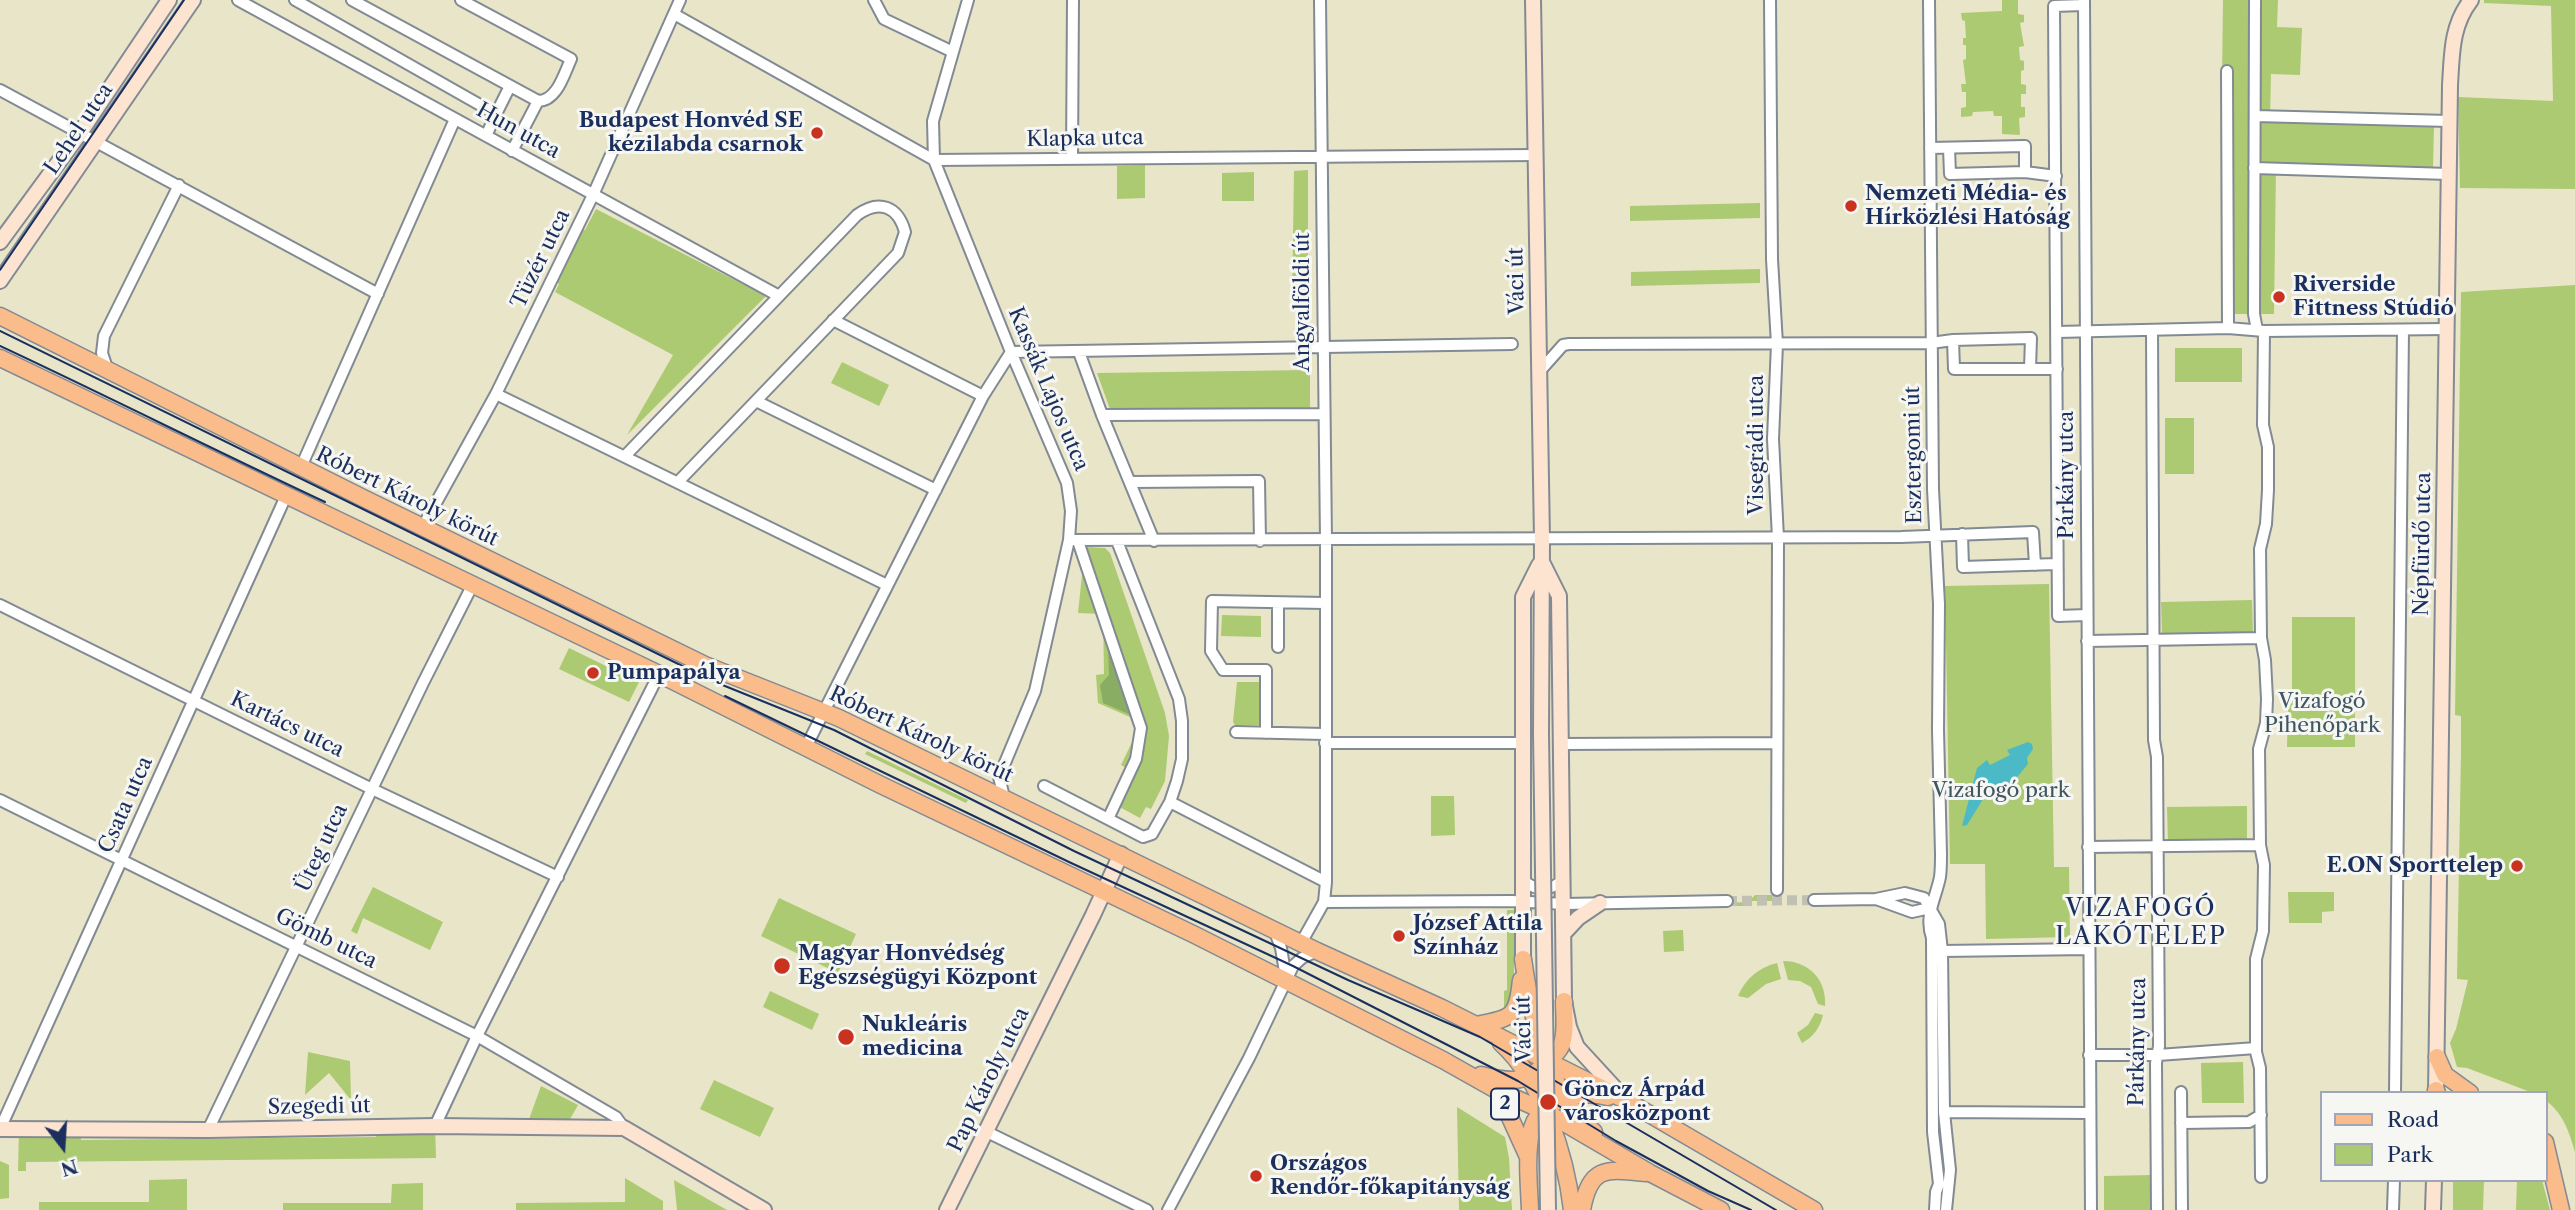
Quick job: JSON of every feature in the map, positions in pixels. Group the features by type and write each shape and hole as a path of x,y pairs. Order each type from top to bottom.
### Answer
{"main road":[{"name":"Lehel utca","path":"0,242 80,133 169,0"},
{"name":"Lehel utca","path":"0,281 192,0"},
{"name":"Váci út","path":"1533,0 1542,539 1541,734 1548,1210"},
{"name":"Népfürdő utca","path":"2436,1091 2449,121 2453,35 2462,11 2471,0"},
{"name":"Róbert Károly körút","path":"0,316 705,666 823,711 1549,1061 1627,1101 1814,1210"},
{"path":"0,358 1105,891 1462,1070 1500,1080 1518,1081 1528,1077 1559,1050 1563,1040 1564,1001"},
{"name":"Váci út","path":"1523,959 1523,597 1541,561"},
{"name":"Váci út","path":"1541,561 1559,596 1564,1001 1569,1027 1577,1047 1627,1101"},
{"name":"Pap Károly utca","path":"947,1210 988,1132 1121,854"},
{"path":"1564,933 1578,918 1600,903"},
{"path":"1476,1026 1499,1021 1514,1012 1518,1005 1523,959"},
{"path":"1523,959 1528,993 1549,1061 1564,1098 1592,1130 1650,1173"},
{"name":"2","path":"1476,1026 1508,1050 1528,1077 1544,1111"},
{"path":"2437,1057 2445,1075 2467,1091"},
{"name":"2","path":"1462,1070 1498,1091 1528,1157"},
{"path":"1498,1091 1544,1111 1650,1173 1721,1210"},
{"path":"1530,1210 1528,1157 1531,1129 1544,1111 1564,1098 1578,1094 1595,1094 1627,1101"},
{"path":"1544,1111 1559,1149 1572,1210"},
{"name":"Szegedi út","path":"0,1129 435,1126 630,1132"},
{"name":"Gömb utca","path":"630,1132 763,1210"},
{"path":"2547,1150 2561,1210"},
{"path":"1583,1210 1590,1182 1598,1175 1620,1170 1650,1173"},
{"path":"2433,1210 2434,1182"},
{"path":"1530,1210 1535,1192 1550,1188 1561,1193 1566,1210"}],"street":[{"name":"Hun utca","path":"238,0 251,3 455,119 779,296"},
{"path":"295,0 496,114"},
{"path":"352,0 538,102 553,96 571,59 461,0"},
{"name":"Tüzér utca","path":"427,529 427,519 496,394 593,195 680,0"},
{"path":"874,0 884,19 953,51"},
{"name":"Kassák Lajos utca","path":"968,0 933,121 934,160 1011,352 1067,482 1074,541 1035,691 999,777 1004,797"},
{"path":"1072,158 1073,0"},
{"name":"Angyalföldi út","path":"1301,943 1324,902 1326,882 1320,0"},
{"name":"Visegrádi utca","path":"1770,0 1772,259 1777,344 1773,439 1778,538 1777,890"},
{"name":"Esztergomi út","path":"1929,0 1931,343 1939,604 1941,855 1941,874 1930,908 1928,928 1932,938 1933,1132 1939,1184 1935,1210"},
{"path":"2255,0 2255,314 2260,330 2263,425 2268,447 2269,490 2266,524 2260,549 2262,638 2267,699 2266,723 2259,749 2260,845 2264,865 2263,931 2256,959 2260,1177"},
{"path":"2084,3 2054,6 2056,564 2058,616 2087,615"},
{"name":"Párkány utca","path":"2084,3 2091,1210"},
{"path":"674,14 934,160"},
{"path":"2227,71 2228,328"},
{"path":"486,136 510,86"},
{"path":"0,90 378,294"},
{"path":"512,150 538,102"},
{"path":"2255,116 2449,121"},
{"path":"301,467 455,119"},
{"path":"1930,148 2025,146 2025,172"},
{"path":"1949,148 1950,174 2025,172 2056,176"},
{"name":"Klapka utca","path":"934,160 1536,155"},
{"path":"2254,168 2449,174"},
{"path":"108,371 102,353 104,336 179,185"},
{"path":"625,456 857,215 877,205 887,207 897,214 905,232 898,253 678,482"},
{"path":"833,320 983,396"},
{"path":"2057,332 2228,328 2446,329"},
{"name":"Párkány utca","path":"2152,330 2157,1210"},
{"name":"Népfürdő utca","path":"2395,1091 2403,330"},
{"path":"1539,372 1563,345 1931,343 2031,338 2030,369"},
{"path":"1954,340 1954,369 2057,369"},
{"path":"806,747 983,396 1011,352 1513,344"},
{"path":"1079,352 1101,415 1154,541"},
{"path":"496,394 887,585"},
{"path":"756,401 936,489"},
{"path":"1101,415 1323,414"},
{"path":"1130,482 1259,481 1260,541"},
{"name":"Csata utca","path":"0,1129 286,496"},
{"path":"1108,819 1136,759 1140,728 1074,541 1936,537 2033,532 2035,565"},
{"path":"1962,534 1963,568 2056,564"},
{"path":"1044,786 1143,837 1153,834 1170,802 1183,751 1179,699 1117,541"},
{"name":"Üteg utca","path":"208,1129 473,584"},
{"path":"1266,733 1266,670 1223,670 1211,650 1212,601 1325,603"},
{"path":"1278,603 1278,647"},
{"name":"Kartács utca","path":"0,605 372,789 558,877"},
{"path":"2087,641 2262,638"},
{"path":"435,1126 477,1036 659,674"},
{"path":"1236,732 1325,738 1523,743"},
{"path":"1561,744 1776,743"},
{"name":"Gömb utca","path":"0,800 477,1036 616,1116 630,1132"},
{"path":"1170,802 1326,882"},
{"path":"2088,847 2260,845"},
{"path":"1524,881 1533,888 1544,890 1555,887 1563,880"},
{"path":"1814,900 1876,899 1905,893 1924,898 1939,924 1942,951 1944,1112 1950,1170 1946,1210"},
{"path":"1876,899 1912,912 1930,908"},
{"path":"1324,902 1564,904 1727,901"},
{"path":"1273,928 1282,948 1287,980"},
{"path":"1942,951 2089,949"},
{"path":"1168,1210 1293,966 1317,951"},
{"path":"2089,1055 2158,1055 2256,1048"},
{"path":"2181,1092 2182,1210"},
{"path":"1944,1112 2090,1113"},
{"path":"2181,1123 2249,1122 2260,1115"},
{"path":"988,1132 1147,1210"},
{"path":"2393,1210 2394,1182"}],"green space":[{"path":"2002,0 2018,0 2018,14 2024,15 2024,22 2020,23 2024,46 2019,47 2020,60 2024,61 2021,84 2026,85 2026,94 2021,94 2021,107 2025,107 2025,117 2019,118 2020,135 2002,134 2002,116 1994,116 1993,111 1973,112 1972,116 1961,117 1961,108 1966,107 1966,92 1962,92 1961,84 1966,84 1963,60 1966,59 1966,45 1963,45 1963,38 1966,38 1965,21 1962,20 1961,13 2002,11"},
{"path":"2223,0 2278,0 2277,27 2302,28 2300,75 2271,74 2270,119 2434,126 2433,169 2276,165 2274,314 2223,314"},
{"path":"2484,0 2575,0 2575,189 2460,188 2458,97 2553,101 2551,6 2484,3"},
{"path":"1145,165 1145,198 1117,199 1117,166"},
{"path":"1308,170 1308,327 1297,327 1297,306 1292,306 1294,171"},
{"path":"1254,172 1254,201 1222,201 1222,173"},
{"path":"1760,203 1760,218 1630,221 1630,206"},
{"path":"596,209 766,296 627,435 673,355 555,292 559,284 556,282 581,228 585,230"},
{"path":"1760,269 1760,283 1631,286 1631,272"},
{"path":"2575,285 2575,1152 2564,1123 2547,1102 2547,1091 2528,1091 2467,1068 2457,1067 2450,1043 2468,980 2457,979 2461,716 2455,715 2461,292"},
{"path":"2175,348 2242,348 2242,382 2175,382"},
{"path":"842,362 889,385 879,406 831,383"},
{"path":"1310,370 1310,409 1111,412 1097,373"},
{"path":"2165,418 2194,418 2194,474 2165,474"},
{"path":"1085,547 1105,548 1110,553 1165,713 1169,736 1165,781 1151,809 1146,807 1140,818 1114,804 1130,770 1121,765 1134,738 1139,739 1139,721 1098,703 1096,675 1104,674 1103,614 1078,613"},
{"name":"Vizafogó park","path":"2049,584 2054,867 2069,867 2070,937 1986,939 1985,864 1950,864 1945,586"},
{"path":"2252,600 2253,635 2162,636 2161,602"},
{"path":"1222,615 1261,616 1261,637 1221,636"},
{"name":"Vizafogó Pihenőpark","path":"2292,617 2355,617 2355,747 2287,747 2288,704 2292,703"},
{"path":"1109,645 1120,649 1139,710 1137,714 1131,715 1103,703 1100,685 1109,675"},
{"name":"Pumpapálya","path":"569,648 639,682 629,702 559,669"},
{"path":"1237,682 1262,682 1262,725 1235,725 1233,722"},
{"path":"867,751 968,800 966,803 865,754"},
{"path":"1431,796 1454,796 1455,835 1431,836"},
{"path":"2247,806 2247,843 2168,844 2167,807"},
{"path":"373,887 443,922 430,950 363,918 357,934 351,931"},
{"path":"2288,892 2334,892 2334,911 2322,912 2322,923 2289,923"},
{"path":"1755,895 1774,895 1774,901 1752,901 1751,906 1727,906 1727,903 1748,902"},
{"path":"779,898 856,934 838,973 761,936"},
{"path":"1507,910 1514,910 1514,1008 1504,1008 1504,991 1507,990"},
{"path":"1683,930 1684,951 1664,952 1663,931"},
{"path":"1783,961 1801,964 1814,974 1823,988 1825,1006 1818,1004 1811,987 1800,981 1788,980"},
{"path":"1777,963 1781,979 1766,984 1748,998 1738,996 1753,975"},
{"path":"770,991 819,1014 812,1030 763,1007"},
{"path":"1815,1013 1823,1015 1820,1024 1813,1035 1802,1043 1797,1033 1808,1025"},
{"path":"308,1052 350,1061 351,1100 329,1073 305,1095"},
{"path":"2243,1062 2244,1103 2202,1103 2201,1063"},
{"path":"714,1080 774,1108 760,1137 700,1109"},
{"path":"541,1086 578,1105 569,1121 528,1122"},
{"path":"1457,1107 1505,1137 1512,1210 1459,1210"},
{"path":"435,1126 436,1158 26,1162 26,1171 18,1171 19,1130 80,1130 81,1140 376,1137 376,1127"},
{"path":"0,1161 9,1165 9,1198 0,1199"},
{"path":"2151,1175 2151,1210 2104,1210 2104,1176"},
{"path":"625,1178 663,1201 663,1210 516,1210 516,1203 625,1202"},
{"path":"187,1179 187,1210 39,1210 39,1202 149,1202 149,1180"},
{"path":"674,1180 727,1210 677,1210"},
{"path":"2453,1182 2484,1182 2483,1210 2453,1210"},
{"path":"2517,1182 2543,1182 2550,1210 2516,1210"},
{"path":"423,1183 423,1210 283,1210 283,1203 391,1203 392,1184"}],"water":[{"path":"2028,742 2033,749 2027,758 2028,764 2013,782 2012,788 1985,796 1967,825 1962,826 1977,768 1987,760 1990,765 2010,755 2007,750"}],"tunnel":[{"path":"1727,901 1814,900"}],"tram line":[{"path":"0,270 184,0"},
{"path":"0,331 715,682 834,730 1074,851 1348,980 1480,1037 1776,1210"},
{"path":"0,346 325,502"},
{"path":"725,696 1069,862 1293,966 1518,1081 1616,1141 1708,1191 1751,1210"}],"place":[{"name":"Budapest Honvéd SE kézilabda csarnok","path":"817,133"},
{"name":"Nemzeti Média- és Hírközlési Hatóság","path":"1851,206"},
{"name":"Riverside Fittness Stúdió","path":"2279,297"},
{"name":"Pumpapálya","path":"593,673"},
{"name":"E.ON Sporttelep","path":"2517,866"},
{"name":"József Attila Színház","path":"1399,936"},
{"name":"Magyar Honvédség Egészségügyi Központ","path":"782,966"},
{"name":"Nukleáris medicina","path":"846,1037"},
{"name":"Göncz Árpád városközpont","path":"1548,1102"},
{"name":"Országos Rendőr-főkapitányság","path":"1256,1176"}],"district":[{"name":"VIZAFOGÓ LAKÓTELEP","path":"2141,923"}]}
